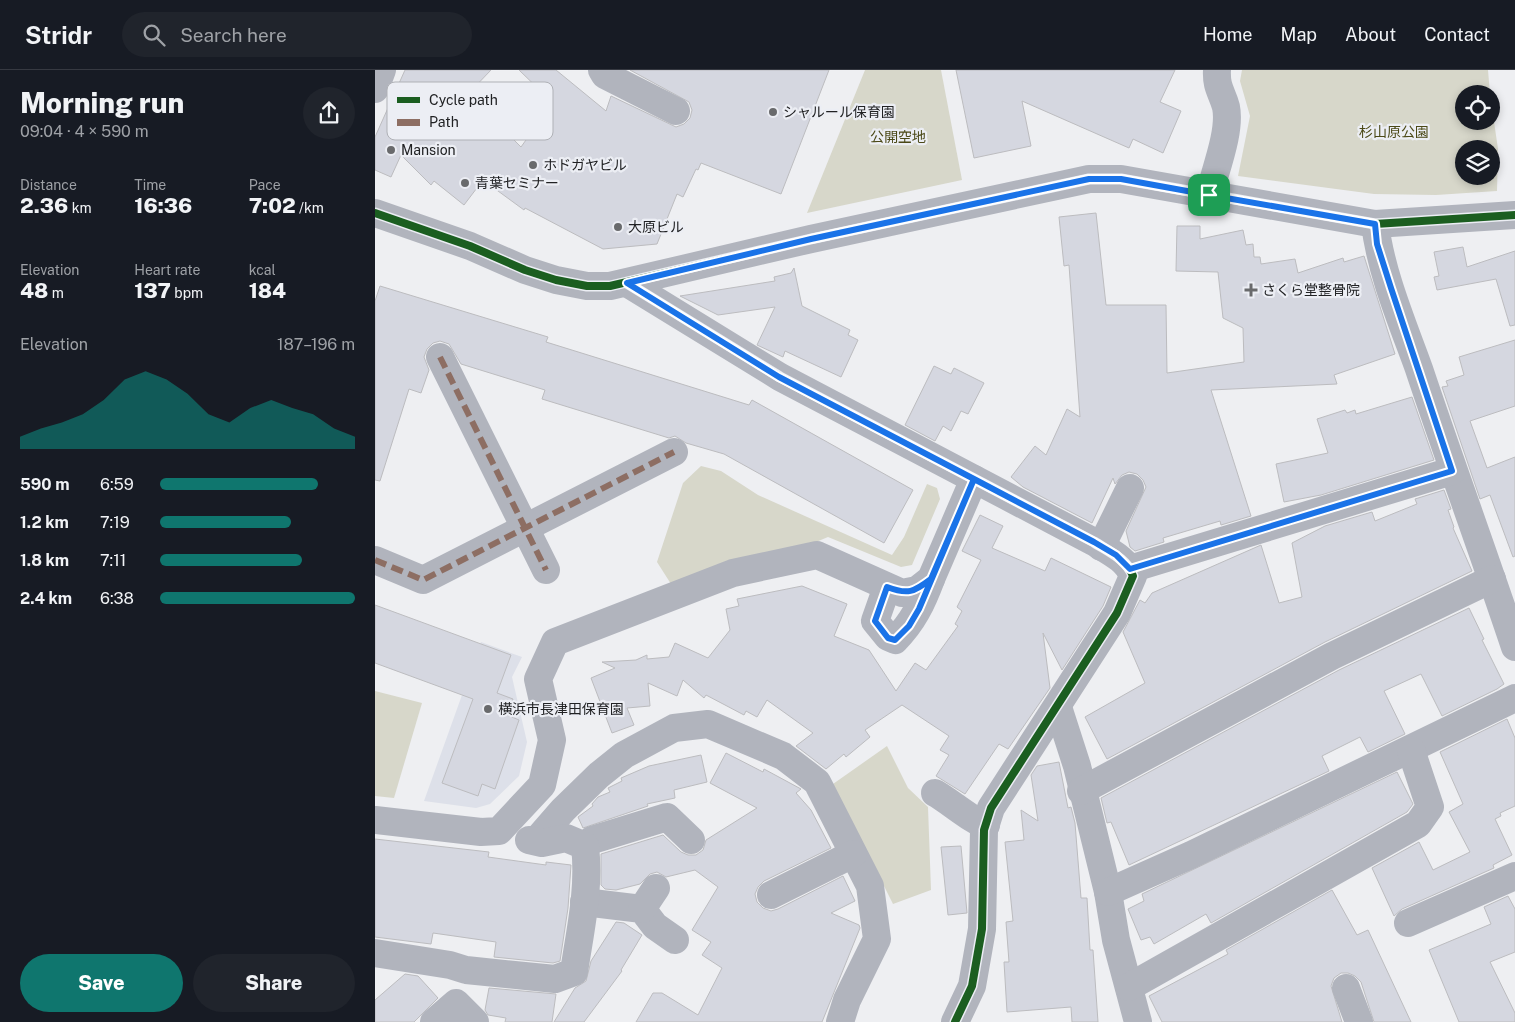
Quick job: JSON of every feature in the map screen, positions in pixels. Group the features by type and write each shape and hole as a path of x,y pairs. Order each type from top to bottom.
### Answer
{"street":[{"path":"375,89 382,70"},
{"path":"602,70 605,75 676,111"},
{"path":"1209,195 1227,125 1226,107 1217,86 1217,70"},
{"path":"375,213 470,246 525,270 556,280 587,286 627,283 811,239 1089,179 1121,179 1375,224 1515,215"},
{"path":"1375,224 1377,244 1391,288 1452,471 1515,646"},
{"path":"627,283 779,377 1116,555 1130,569 1133,576 1117,613 991,808 986,825 982,857 982,929 972,986 955,1022"},
{"path":"440,357 546,570"},
{"path":"375,560 423,580 674,452"},
{"path":"1130,569 1452,471"},
{"path":"887,587 875,621 888,638 895,640 909,626 919,609 974,479"},
{"path":"1101,547 1130,488"},
{"path":"499,831 542,786 552,740 538,679 555,642 733,573 817,555 902,592 917,590 931,579"},
{"path":"1081,792 1332,656 1492,579"},
{"path":"1108,892 1411,750 1515,698"},
{"path":"1058,707 1077,766 1081,792 1108,892 1116,940 1138,1022"},
{"path":"536,842 563,810 624,755 674,728 708,724 783,756 817,782 870,886 877,939 847,1000 840,1022"},
{"path":"1129,987 1418,824 1430,807 1411,750"},
{"path":"935,793 957,806 978,824 986,825"},
{"path":"585,846 592,840 667,817 691,840"},
{"path":"375,820 481,832 499,831 542,843 566,838 585,846"},
{"path":"375,953 449,965 466,970 555,979 573,972 585,902 587,866 585,846"},
{"path":"771,895 853,854"},
{"path":"1408,923 1515,876"},
{"path":"585,902 649,899 655,926 675,940"},
{"path":"434,1022 456,1003 466,970"},
{"path":"1346,988 1359,1022"},
{"path":"456,1003 475,1022"}],"shaded area":[{"name":"横浜市長津田保育園","path":"481,642 522,657 512,677 527,742 519,776 490,804 476,808 424,801"}],"green space":[{"name":"公開空地","path":"865,70 941,70 962,180 807,213"},
{"name":"杉山原公園","path":"1242,70 1488,70 1489,85 1455,85 1455,130 1495,130 1497,140 1455,140 1455,185 1497,185 1497,191 1436,195 1374,194 1238,176 1250,116 1240,81"},
{"path":"701,466 721,471 758,495 892,555 904,537 927,484 937,488 940,499 912,565 901,567 828,537 816,542 731,560 671,584 657,562 683,483"},
{"path":"375,691 422,703 394,798 375,796"},
{"path":"887,746 908,788 928,807 931,890 893,904 833,784"}],"building":[{"path":"405,70 491,70 480,82 400,82"},
{"path":"519,70 556,70 606,111 611,96 676,127 684,124 690,118 692,110 689,102 630,70 829,70 781,194 701,163 698,170 696,169 683,197 677,194 657,244 603,249 525,208 524,210 483,180 464,205 434,181 431,185 401,155 391,177 375,170 375,137 387,110 387,140 514,140 521,147 526,140 553,140 553,82 531,82"},
{"path":"956,70 1175,70 1160,102 1181,111 1163,153 1133,139 1129,148 1022,101 1031,146 974,158"},
{"path":"1096,213 1106,305 1166,305 1167,373 1244,362 1243,328 1223,318 1218,272 1176,271 1177,226 1200,226 1200,239 1243,230 1246,245 1253,244 1254,257 1260,257 1261,264 1295,259 1298,273 1343,258 1344,262 1364,256 1395,354 1334,375 1337,384 1211,390 1251,516 1221,525 1220,521 1163,538 1164,542 1135,551 1130,547 1126,531 1146,487 1143,480 1137,474 1129,472 1122,475 1115,484 1113,478 1092,523 1023,487 1011,477 1035,446 1046,455 1067,409 1080,417 1069,265 1064,266 1059,217"},
{"path":"1463,247 1467,267 1515,251 1515,325 1510,326 1496,279 1437,290 1434,277 1439,276 1434,252"},
{"path":"794,268 802,306 850,330 848,335 858,340 841,377 785,351 783,357 757,345 775,307 718,315 680,296 775,281 774,277 791,273"},
{"path":"380,286 548,337 546,342 749,405 752,400 913,490 884,543 724,454 686,443 675,436 669,438 542,399 545,390 461,364 449,344 440,341 433,343 427,349 424,357 429,370 421,393 409,389 380,481 375,480 375,301"},
{"path":"1515,340 1515,406 1470,421 1487,468 1515,457 1515,556 1513,557 1490,495 1480,499 1442,387 1448,386 1446,381 1464,375 1459,357"},
{"path":"934,366 951,374 954,368 984,383 968,414 961,411 951,431 943,426 935,441 905,425"},
{"path":"1412,397 1434,460 1321,495 1284,502 1276,464 1328,453 1317,419 1345,410 1347,413 1355,410 1356,414"},
{"path":"1444,490 1451,509 1448,510 1453,528 1472,571 1325,642 1107,759 1085,717 1145,683 1123,632 1140,600 1145,603 1152,593 1261,545 1279,603 1302,597 1292,543 1325,526 1372,512 1375,521 1417,504 1415,499"},
{"path":"980,515 1003,526 992,548 1045,571 1051,558 1111,587 1103,606 1062,670 1043,633 1050,688 1008,749 999,744 965,794 936,776 949,755 940,750 949,736 902,705 865,730 870,737 846,757 844,754 826,769 796,746 813,733 767,700 757,717 746,711 744,715 706,695 704,698 683,680 677,696 648,683 650,706 627,708 634,725 612,733 591,678 615,668 602,662 636,660 647,655 647,659 669,657 675,643 708,658 730,630 726,609 739,606 737,599 802,586 847,604 834,636 869,650 896,691 915,663 926,670 958,626 955,624 962,611 957,607 981,560 962,551"},
{"path":"375,605 511,655 497,693 513,699 507,715 519,720 495,789 482,784 478,796 442,783 473,699 375,663"},
{"path":"1469,608 1484,639 1482,640 1504,684 1442,716 1421,674 1384,691 1405,734 1368,752 1360,737 1322,756 1329,771 1129,865 1111,822 1107,823 1101,798 1339,670"},
{"path":"1507,719 1515,738 1515,806 1500,813 1501,816 1495,819 1512,855 1493,865 1494,868 1402,909 1394,916 1372,868 1419,842 1433,870 1470,852 1449,812 1463,804 1440,752"},
{"path":"726,753 763,772 764,769 801,789 796,793 811,810 831,848 764,881 758,887 755,894 757,902 763,908 771,911 778,909 843,876 855,901 831,913 859,925 860,928 822,1022 636,1022 653,993 662,993 698,1015 722,968 702,955 711,942 692,930 718,887 695,870 666,877 657,872 650,874 640,884 616,890 605,889 601,885 601,854 663,835 681,852 688,855 696,855 703,850 706,840 757,808 710,783"},
{"path":"701,755 707,782 674,790 675,798 647,804 648,806 583,828 578,817 593,806 592,804 598,797 610,792 608,788 622,781 621,778 649,766"},
{"path":"1059,762 1068,808 1071,807 1075,823 1081,898 1087,898 1090,950 1093,950 1098,1022 1072,1022 1071,1007 1007,1012 1004,962 1009,962 1006,922 1013,921 1005,842 1024,840 1021,810 1038,821 1031,775 1037,766"},
{"path":"1397,772 1413,804 1407,812 1211,923 1206,914 1154,944 1150,937 1141,940 1128,909 1144,901 1142,894"},
{"path":"375,839 489,852 488,857 546,865 546,862 571,865 568,908 560,961 553,963 494,957 496,942 433,933 431,944 375,937"},
{"path":"961,846 967,913 948,915 941,847"},
{"path":"1332,890 1357,935 1368,930 1411,1022 1374,1022 1361,982 1355,976 1341,973 1334,978 1331,986 1342,1022 1162,1022 1149,996 1228,954 1226,950"},
{"path":"1508,896 1515,909 1515,952 1490,962 1515,1013 1515,1022 1459,1022 1429,950 1491,924 1484,907"},
{"path":"616,922 624,923 642,935 622,971 584,1022 554,1022 575,988 586,981 591,961"},
{"path":"405,974 418,976 438,998 414,1022 375,1022 375,1000"},
{"path":"489,988 556,994 552,1022 505,1022 506,1018 488,1015 485,1010"}],"marked path":[{"path":"440,357 546,570"},
{"path":"375,560 423,580 674,452"}],"cycle path":[{"path":"375,213 470,246 525,270 556,280 587,286 610,286 811,239 1089,179 1121,179 1375,224 1515,215"},
{"path":"627,283 780,377 1094,542 1122,560 1133,576 1117,613 991,808 984,830 982,929 972,986 955,1022"}],"place":[{"name":"シャルール保育園","path":"773,112"},
{"name":"Mansion","path":"391,150"},
{"name":"ホドガヤビル","path":"533,165"},
{"name":"青葉セミナー","path":"465,183"},
{"name":"大原ビル","path":"618,227"},
{"name":"さくら堂整骨院","path":"1251,290"},
{"name":"横浜市長津田保育園","path":"488,709"}],"route":[{"path":"1209,195 1121,179 1089,179 811,239 627,283 650,299 779,377 974,479 931,579 917,590 902,592 887,587 875,621 888,638 895,640 909,626 919,609 974,479 1094,542 1116,555 1130,569 1220,540 1452,471 1377,244 1375,224 1209,195"}]}
